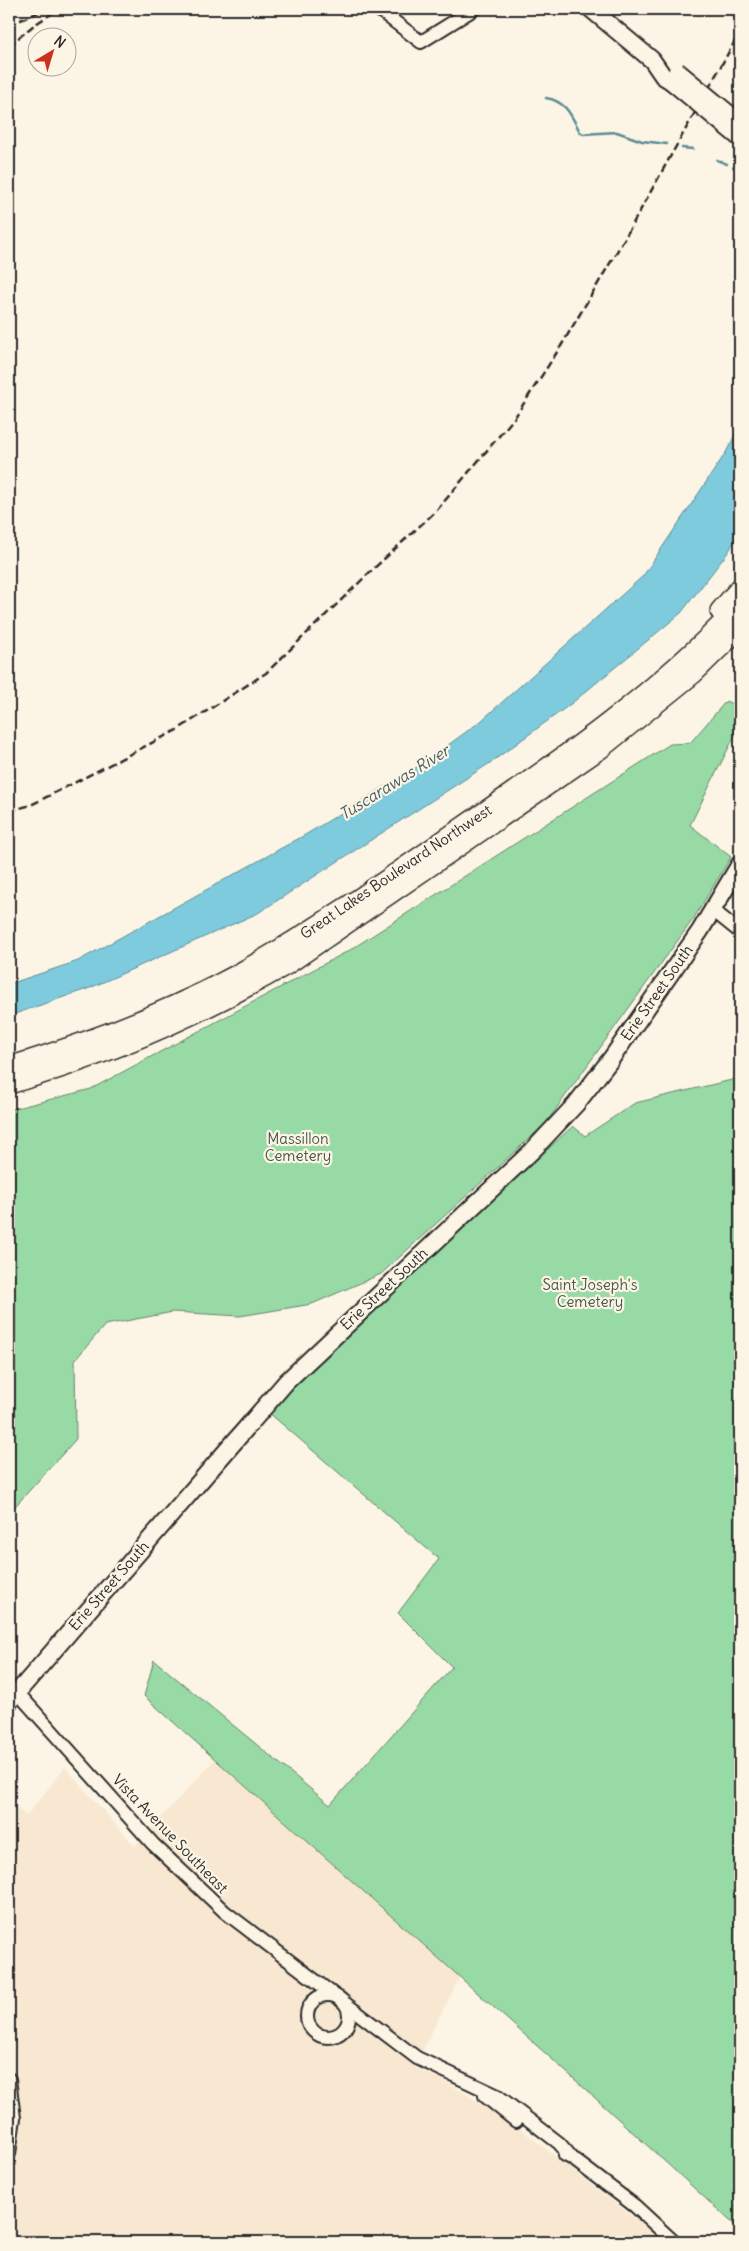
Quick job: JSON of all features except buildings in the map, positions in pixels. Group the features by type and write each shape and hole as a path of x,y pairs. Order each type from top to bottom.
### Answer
{"highway":[{"path":"603,728 626,700 680,652 740,588"},
{"name":"Great Lakes Boulevard Northwest","path":"9,1067 54,1053 132,1024 201,993 260,961 333,916 603,728 680,664 740,605"},
{"name":"Great Lakes Boulevard Northwest","path":"9,1084 155,1032 255,983 288,964 461,847 600,749 636,722 694,673 740,628"}],"main road":[{"path":"591,9 652,60 671,67 674,76 740,138"},
{"path":"674,76 740,123"},
{"name":"Erie Street South","path":"13,1697 287,1381 533,1150 576,1104 611,1059 714,911 740,864"}],"street":[{"path":"378,9 421,42 474,9"},
{"path":"714,911 740,932"},
{"name":"Vista Avenue Southeast","path":"13,1697 179,1870 245,1929 341,1999 417,2058 467,2082 556,2151 573,2159 630,2202 674,2242"},
{"path":"9,2079 14,2118 9,2154"}],"shaded area":[{"path":"215,1759 460,1977 414,2067 445,2081 518,2127 665,2242 9,2242 9,1801 26,1816 65,1767 135,1846"}],"green space":[{"name":"Massillon Cemetery","path":"726,701 740,708 740,725 690,825 731,857 694,918 545,1124 381,1274 312,1304 240,1316 173,1312 105,1325 75,1360 76,1439 9,1513 9,1110 91,1089 350,950 670,744 690,743"},
{"name":"Saint Joseph's Cemetery","path":"740,1078 740,2230 572,2077 144,1696 154,1660 330,1805 452,1667 398,1613 439,1559 268,1412 400,1285 573,1126 585,1136 635,1103"}],"water":[{"name":"Tuscarawas River","path":"740,426 740,531 729,551 681,613 572,703 490,763 258,913 90,988 9,1016 9,984 78,961 305,835 422,764 481,721 643,576 725,454"}],"waterway":[{"path":"546,98 563,106 583,134 617,132 642,141 667,144"},
{"path":"682,148 693,149"},
{"path":"717,160 727,164"},
{"path":"733,167 740,171"}],"railway":[{"path":"9,25 46,9"},
{"path":"9,46 34,25 59,9"},
{"path":"9,811 31,805 177,730 266,673 437,510 515,417 561,346 622,243 740,32"}]}
